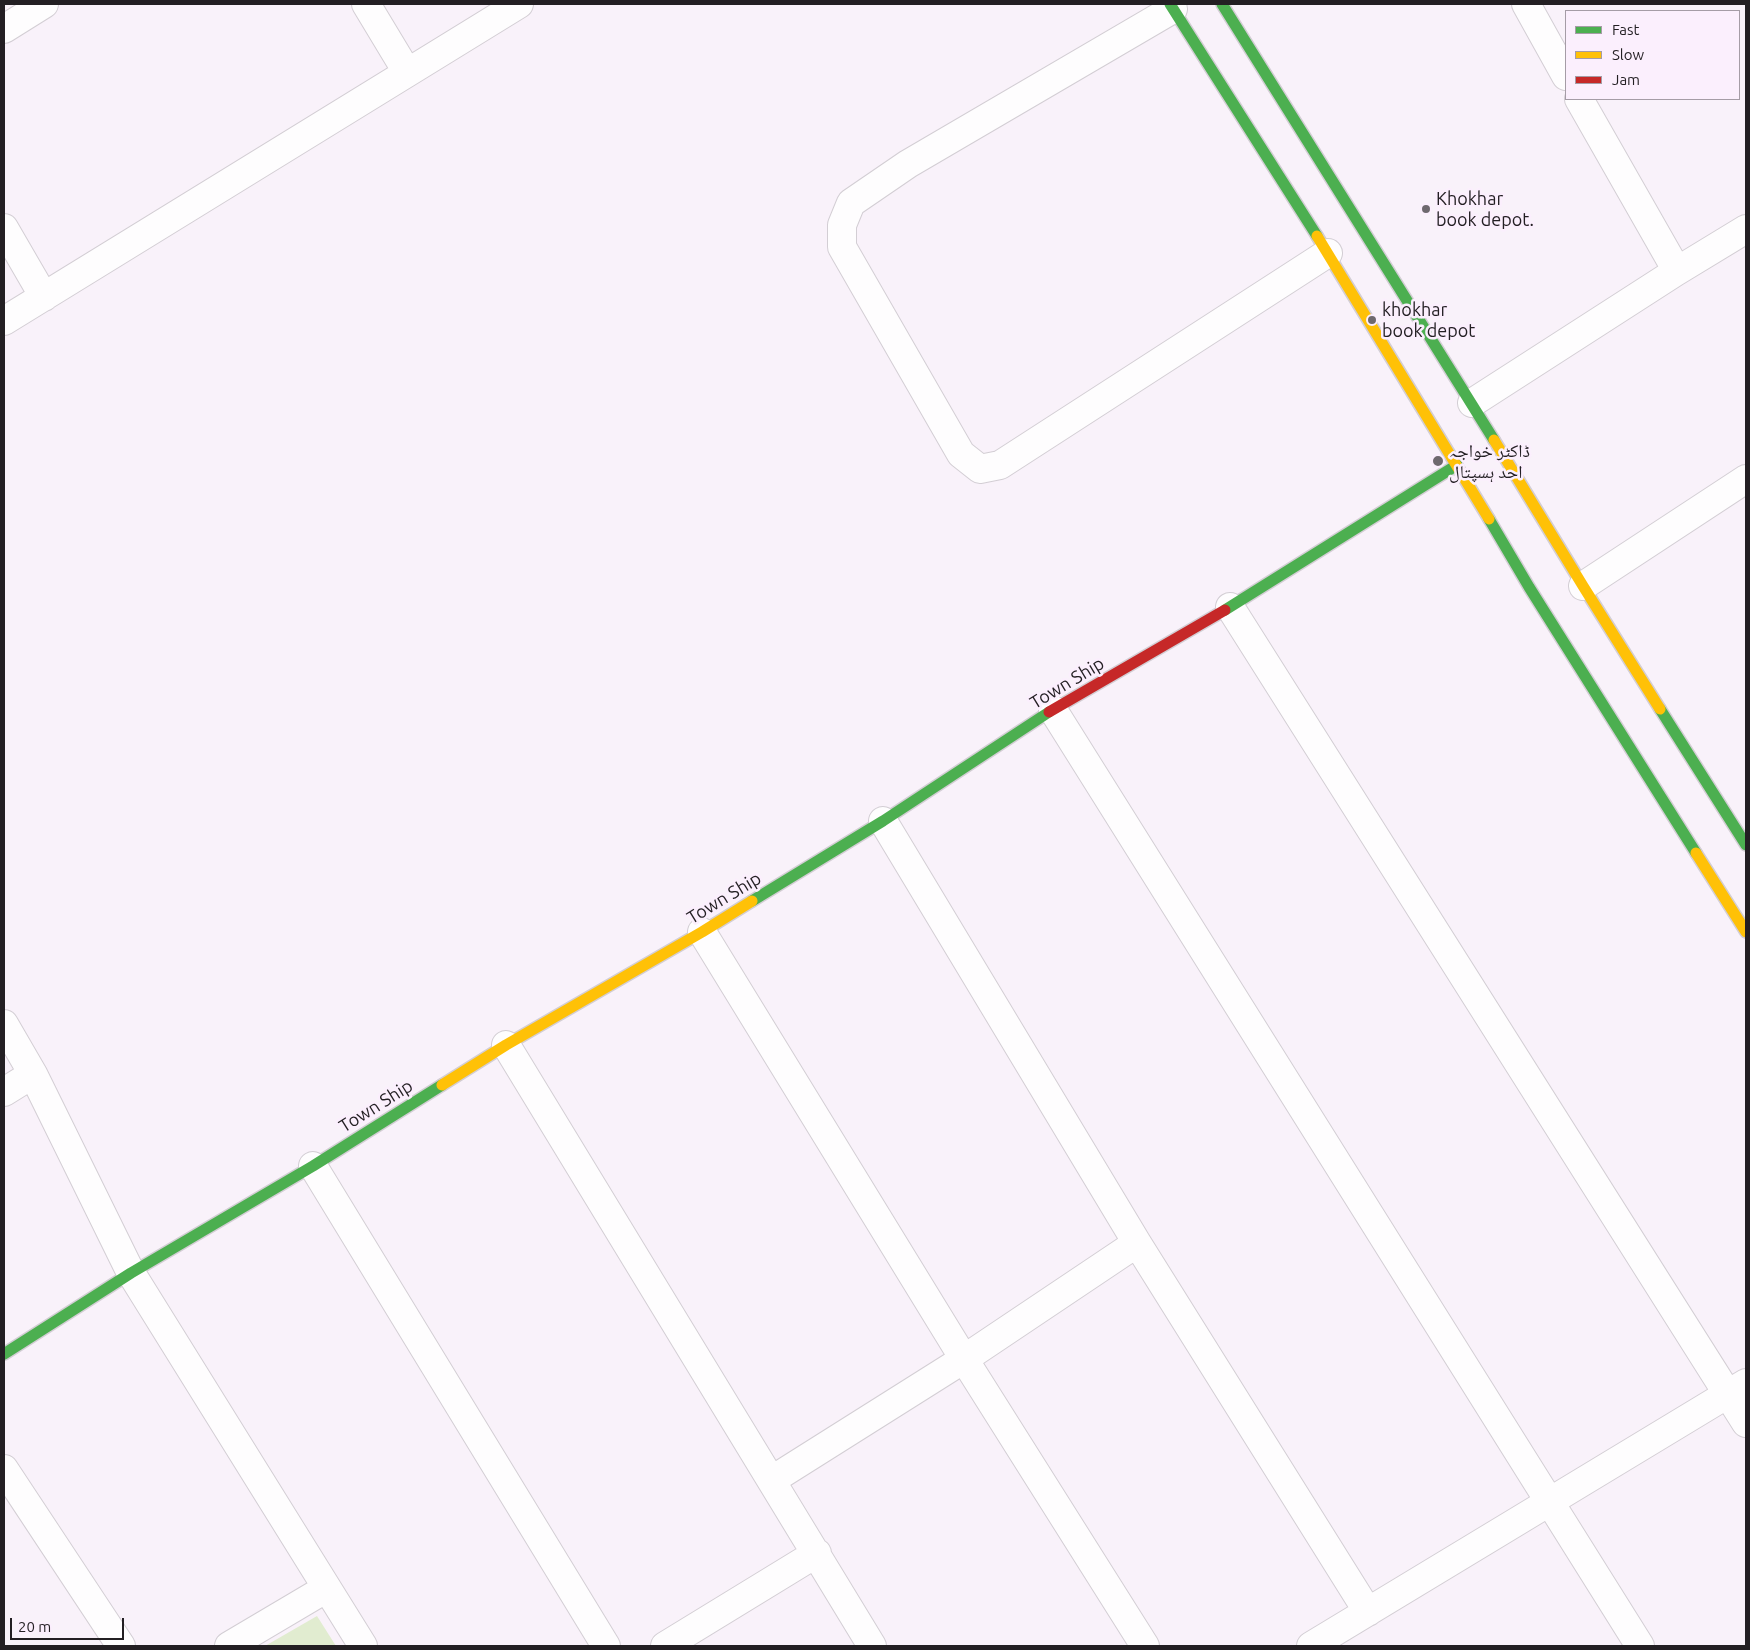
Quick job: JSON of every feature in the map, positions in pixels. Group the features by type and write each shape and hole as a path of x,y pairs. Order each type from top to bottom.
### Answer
{"main road":[{"path":"1222,4 1746,845"},
{"path":"1171,6 1328,252 1529,587 1746,932"},
{"name":"Town Ship","path":"4,1354 131,1274 314,1166 506,1045 702,932 883,821 1053,710 1230,607 1457,465"}],"street":[{"path":"4,29 44,4"},
{"path":"366,4 408,72"},
{"path":"4,322 519,4"},
{"path":"1526,4 1565,74"},
{"path":"1171,6 908,164 851,203 842,225 842,248 961,454 980,469 1000,465 1328,252"},
{"path":"1580,100 1677,271"},
{"path":"4,228 44,297"},
{"path":"1472,403 1677,271 1746,230"},
{"path":"1583,586 1746,478"},
{"path":"1230,607 1737,1388 1746,1423"},
{"path":"1053,710 1640,1646"},
{"path":"883,821 1137,1243 1368,1612"},
{"path":"702,932 964,1359 1145,1646"},
{"path":"4,1024 33,1074 131,1274 363,1646"},
{"path":"506,1045 872,1646"},
{"path":"4,1092 33,1074"},
{"path":"314,1166 606,1646"},
{"path":"772,1480 964,1359 1137,1243"},
{"path":"1311,1646 1737,1388"},
{"path":"4,1469 121,1646"},
{"path":"665,1646 817,1553"},
{"path":"229,1646 327,1588"}],"green space":[{"path":"317,1616 336,1646 265,1646"}],"traffic: fast":[{"path":"1170,4 1317,236"},
{"path":"1222,4 1494,440"},
{"path":"1225,610 1457,465"},
{"path":"1489,519 1529,587 1696,853"},
{"path":"1660,709 1746,845"},
{"path":"752,901 883,821 1049,712"},
{"path":"4,1354 131,1273 313,1166 442,1085"}],"traffic: slow":[{"path":"1317,236 1489,519"},
{"path":"1494,440 1660,709"},
{"path":"1696,853 1746,932"},
{"path":"442,1085 506,1045 752,901"}],"traffic: jam":[{"path":"1049,712 1225,610"}],"place":[{"name":"Khokhar book depot.","path":"1426,209"},
{"name":"khokhar book depot","path":"1372,320"},
{"name":"ڈاکٹر خواجہ احد ہسپتال","path":"1438,461"}]}
